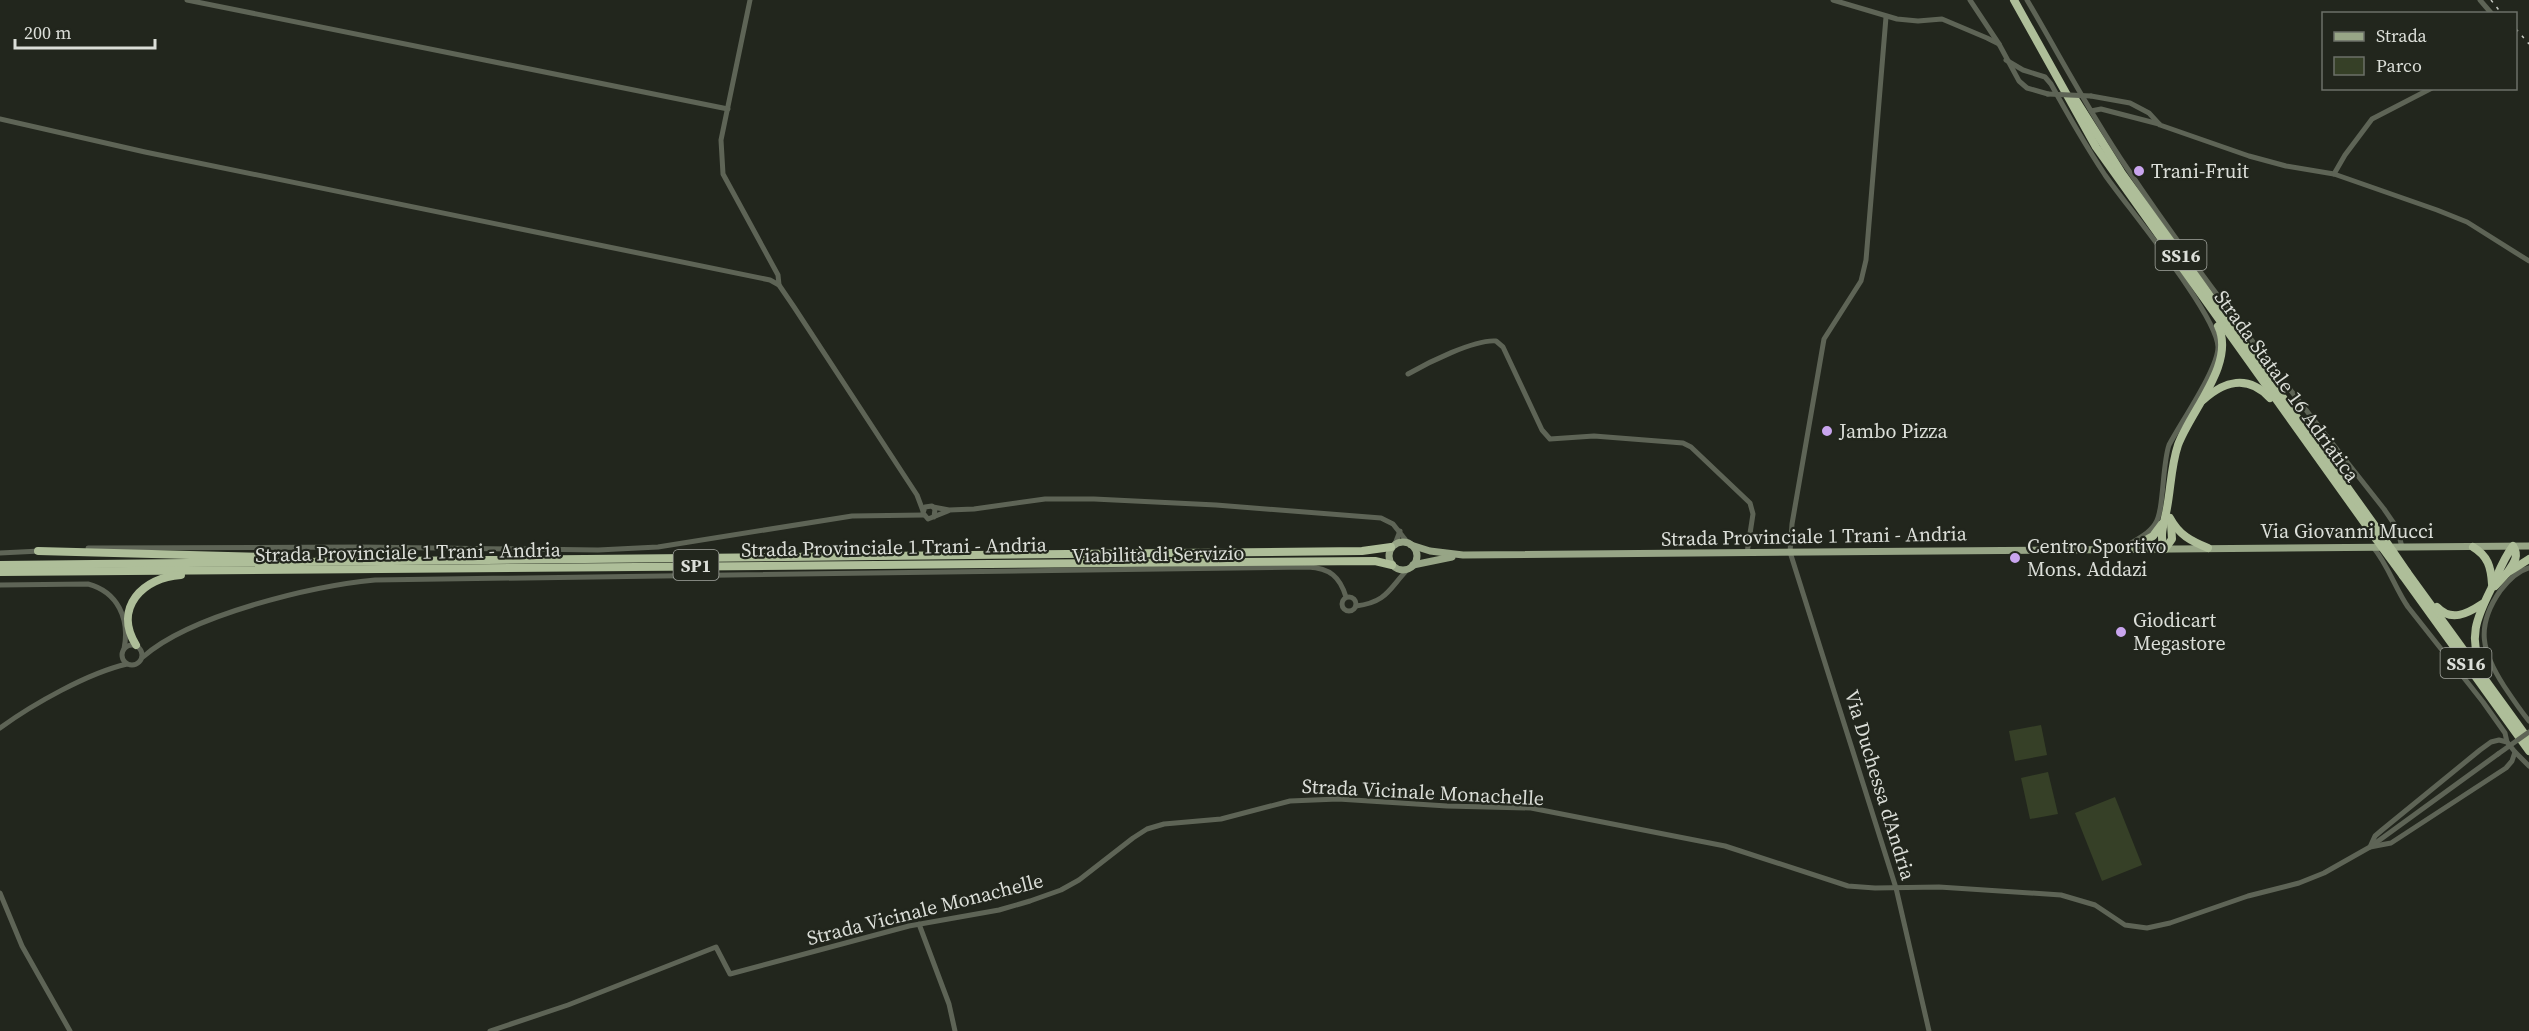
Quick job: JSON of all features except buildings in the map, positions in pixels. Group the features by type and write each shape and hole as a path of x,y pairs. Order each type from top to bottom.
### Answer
{"highway":[{"name":"Strada Statale 16 Adriatica","path":"2013,0 2096,147 2377,541 2405,574 2529,740"},
{"name":"Strada Statale 16 Adriatica","path":"2019,0 2105,148 2377,541"},
{"name":"SS16","path":"2165,549 2172,539 2167,519 2173,462 2179,443 2221,362 2222,333 2201,296"},
{"name":"SS16","path":"2198,405 2216,388 2224,385 2246,383 2256,386 2272,400 2297,434 2314,452"},
{"path":"2126,549 2153,536 2167,519 2179,533 2190,541 2208,548"},
{"name":"Strada Provinciale 1 Trani - Andria","path":"0,565 1362,551 1393,546"},
{"name":"SS16","path":"2487,682 2478,660 2474,638 2475,628 2482,604 2513,546 2516,551 2516,560 2507,573"},
{"path":"2473,547 2483,553 2488,561 2491,588"},
{"path":"38,551 209,554 323,562"},
{"name":"SS16","path":"2491,588 2507,573 2529,559"},
{"name":"Strada Provinciale 1 Trani - Andria","path":"0,572 1375,561 1392,565"},
{"path":"136,645 129,625 129,610 140,591 159,579 231,570"},
{"name":"Strada Statale 16 Adriatica","path":"2405,574 2529,751"},
{"name":"SS16","path":"2405,574 2440,610 2447,614 2458,616 2466,614 2482,604"}],"main road":[{"name":"Via Giovanni Mucci","path":"2165,549 2377,541 2402,547 2529,546"},
{"name":"Strada Provinciale 1 Trani - Andria","path":"1393,546 1410,544 1430,551 1464,555 2165,549"},
{"path":"1410,544 1416,552 1411,566"},
{"path":"1392,565 1389,556 1393,546"},
{"name":"Strada Provinciale 1 Trani - Andria","path":"1392,565 1400,569 1464,555"}],"street":[{"path":"187,0 728,109"},
{"path":"750,0 721,140 723,174 774,266 779,285 917,495 923,513 928,519 949,510"},
{"path":"1833,0 1886,17 1909,21 1942,19 1999,44"},
{"path":"1970,0 1999,44 2019,81 2027,88 2048,94 2091,96 2130,103 2149,113 2160,125"},
{"path":"2027,0 2127,169 2241,326 2384,509 2397,528 2402,547"},
{"path":"2480,0 2490,12"},
{"path":"1790,552 1792,524 1824,339 1861,281 1866,260 1886,17"},
{"path":"2006,60 2023,70 2045,77 2051,84 2105,175 2202,307 2218,346 2214,364 2165,456 2160,510 2156,523 2126,549"},
{"path":"2334,174 2372,119 2428,90"},
{"path":"2091,111 2101,110 2160,125 2249,156 2286,166 2334,174 2468,222 2529,261"},
{"path":"0,119 145,152 759,278 779,285"},
{"path":"1408,374 1430,361 1486,341 1496,341 1503,347 1542,430 1550,439 1593,436 1641,441 1674,441 1691,447 1750,503 1754,514 1747,553"},
{"path":"917,495 936,513 934,517"},
{"path":"0,554 38,551 303,546 598,550 658,547 852,516 923,513 931,507 949,510 1045,499 1216,505 1368,516 1387,520 1410,544"},
{"path":"1393,546 1400,531"},
{"path":"2377,541 2397,590 2408,607 2483,702 2505,733 2507,742 2529,766"},
{"name":"Via Duchessa d'Andria","path":"1790,552 1896,888 1929,1031"},
{"path":"1356,606 1353,597 1346,597 1341,603 1344,609 1351,611 1356,606 1376,602 1383,598 1411,566"},
{"name":"Viabilità di Servizio","path":"143,657 156,645 237,611 320,589 375,580 1308,567 1328,570 1335,575 1346,597"},
{"path":"2529,568 2516,575 2497,597 2488,612 2483,639 2486,654 2494,670 2529,719"},
{"path":"0,585 88,584 100,587 110,594 117,603 125,626 122,656 110,668"},
{"path":"0,728 35,705 110,668 137,664 143,657 136,645 129,645 124,649"},
{"path":"122,656 127,664"},
{"name":"Strada Vicinale Monachelle","path":"490,1031 568,1005 716,947 730,974 918,924 999,910 1061,890 1079,880 1147,829 1164,824 1221,819 1290,801 1329,800 1531,808 1725,846 1848,886 1939,887 2061,895 2094,905 2125,925 2147,928 2170,923 2248,896 2299,883 2324,873 2370,847 2529,732"},
{"path":"2370,847 2374,836 2480,750 2491,742 2499,740 2507,742"},
{"path":"2370,847 2391,843 2493,777 2512,761 2515,752"},
{"path":"0,893 22,946 70,1031"},
{"path":"918,924 949,1004 955,1031"}],"green space":[{"path":"2041,725 2047,755 2015,761 2009,731"},
{"path":"2048,772 2058,814 2030,819 2021,778"},
{"path":"2115,797 2142,865 2102,881 2075,813"}],"railway":[{"path":"2491,0 2500,12"},
{"path":"2517,30 2529,44"}],"place":[{"name":"Trani-Fruit","path":"2139,171"},
{"name":"Jambo Pizza","path":"1827,431"},
{"name":"Centro Sportivo Mons. Addazi","path":"2015,558"},
{"name":"Giodicart Megastore","path":"2121,632"}]}
